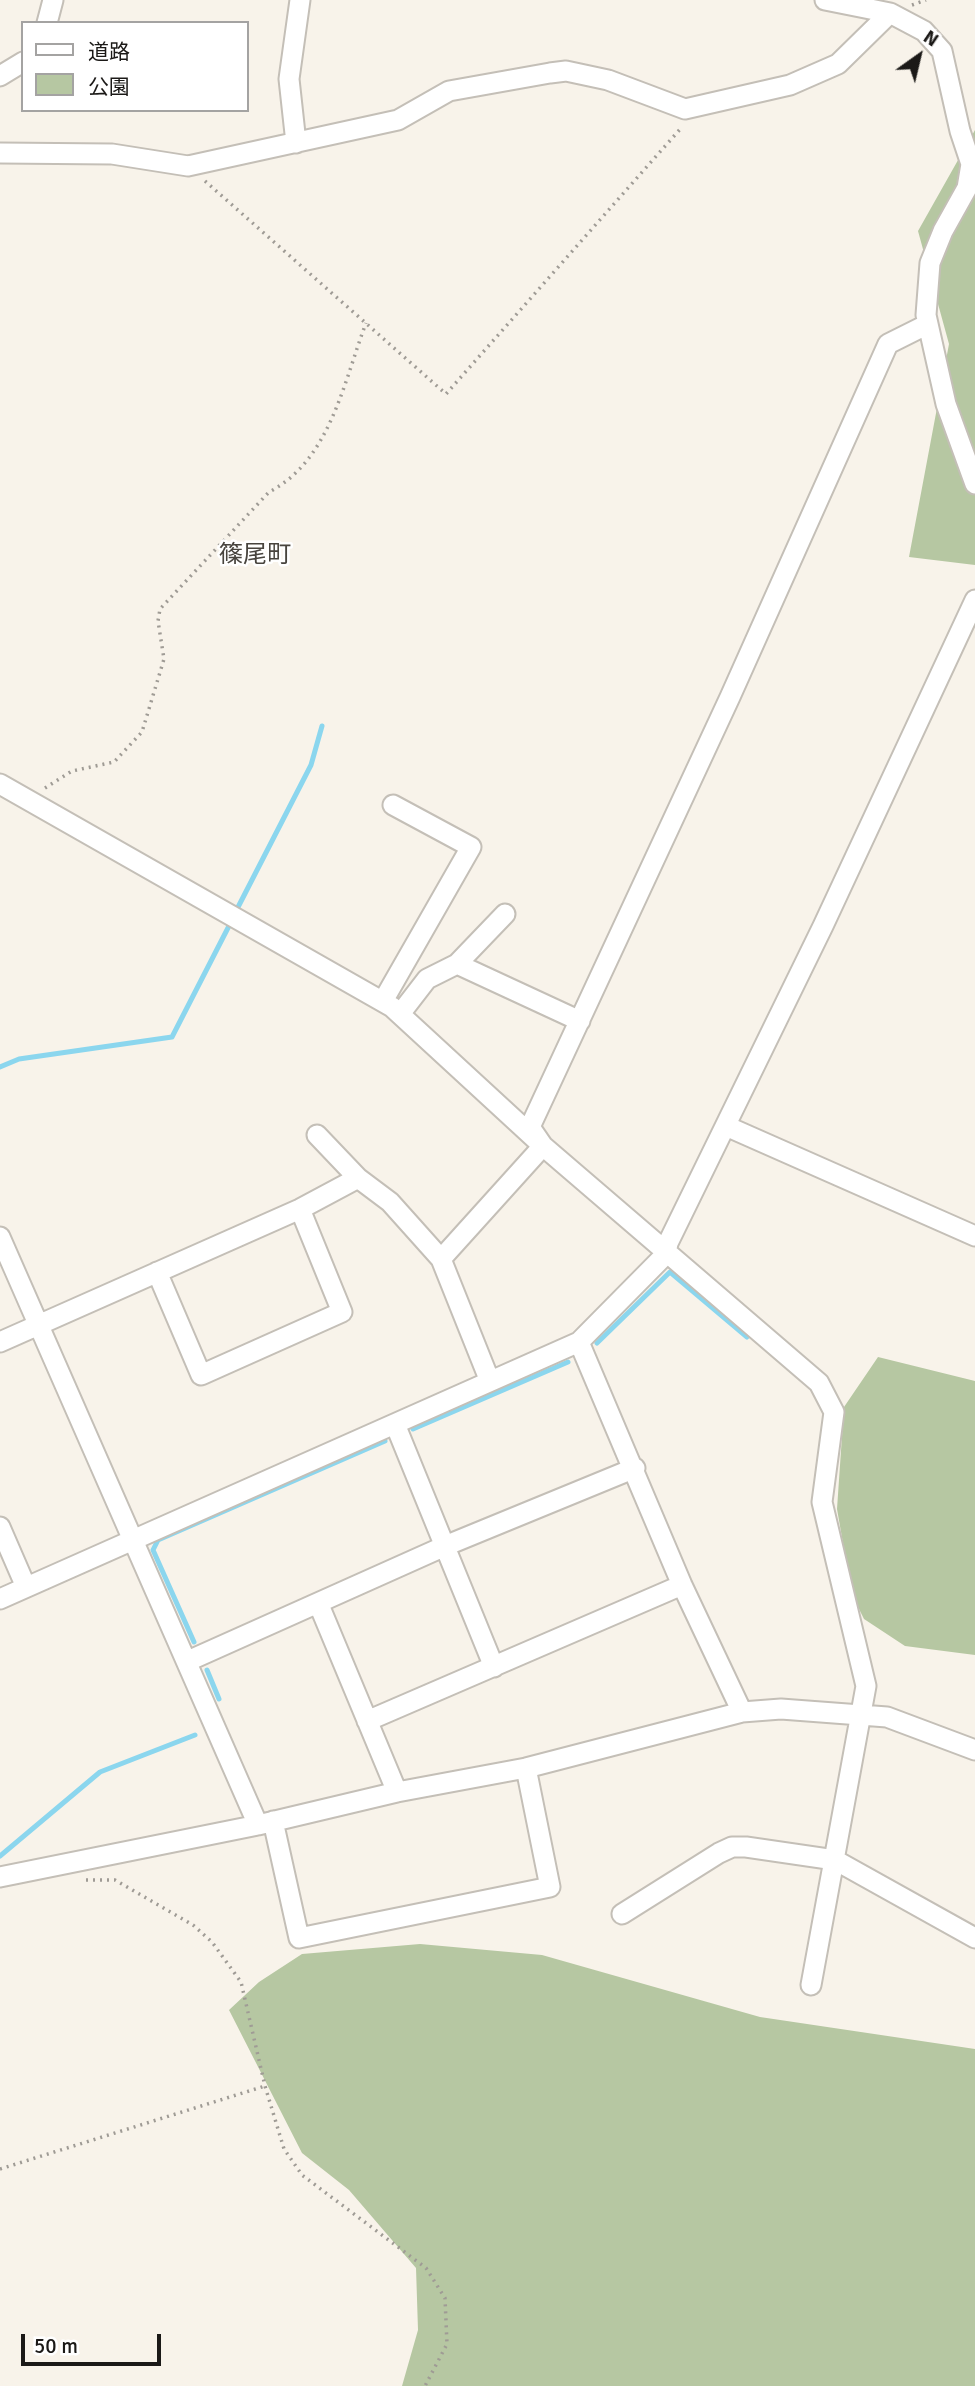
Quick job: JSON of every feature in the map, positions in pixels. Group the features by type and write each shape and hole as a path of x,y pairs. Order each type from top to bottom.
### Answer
{"street":[{"path":"48,21 53,0"},
{"path":"296,143 289,79 300,0"},
{"path":"825,0 891,13 924,30 942,51 960,131 971,164 967,188 943,231 930,262 928,324 946,404 975,484"},
{"path":"0,153 112,153 188,166 398,120 449,91 566,71 608,80 678,108 700,107 790,85 828,69 838,64 891,13"},
{"path":"0,76 21,63"},
{"path":"543,1146 530,1127 888,344 928,324"},
{"path":"0,1599 489,1379 579,1342 666,1254 668,1243 975,600"},
{"path":"0,784 383,1001 666,1254 819,1383 834,1412 822,1502 866,1686 863,1714 811,1985"},
{"path":"383,1001 471,847 393,805"},
{"path":"400,1014 427,979 457,964 505,914"},
{"path":"457,964 580,1021"},
{"path":"726,1126 975,1236"},
{"path":"317,1135 358,1178 390,1202 441,1259 489,1379"},
{"path":"441,1259 543,1146"},
{"path":"0,1342 300,1209 358,1178"},
{"path":"157,1272 201,1375 342,1312 300,1209"},
{"path":"0,1237 131,1540 266,1823 299,1938 550,1887 526,1768"},
{"path":"579,1342 635,1468 682,1585 742,1712"},
{"path":"394,1424 494,1667"},
{"path":"188,1661 319,1605 445,1546 635,1468"},
{"path":"0,1527 26,1587"},
{"path":"367,1721 682,1585"},
{"path":"319,1605 397,1792"},
{"path":"0,1877 266,1823 397,1792 526,1768 742,1712 781,1709 887,1717 973,1750"},
{"path":"622,1914 732,1847 835,1860 975,1938"}],"path":[{"path":"188,166 446,394 700,107"},
{"path":"29,799 72,771 114,762 142,732 164,659 158,621 160,609 269,492 289,479 317,447 366,323"},
{"path":"77,1880 115,1881 193,1925 212,1942 241,1982 265,2086 284,2149 302,2175 426,2268 445,2298 447,2344 425,2386"},
{"path":"0,2169 265,2086"}],"green space":[{"path":"975,130 975,565 909,557 949,344 918,231"},
{"path":"878,1357 975,1381 975,1655 905,1646 864,1619 852,1595 837,1509 844,1407"},
{"path":"420,1944 542,1955 760,2017 975,2049 975,2386 402,2386 418,2330 416,2268 349,2190 302,2153 229,2010 259,1982 302,1954"}],"waterway":[{"path":"235,913 311,765 322,726"},
{"path":"0,1067 19,1059 172,1037 231,922"},
{"path":"597,1343 670,1272 747,1337"},
{"path":"413,1429 568,1362"},
{"path":"194,1642 153,1550 158,1540 385,1441"},
{"path":"207,1670 219,1699"},
{"path":"0,1856 100,1772 195,1735"}],"district":[{"name":"篠尾町","path":"255,556"}]}
